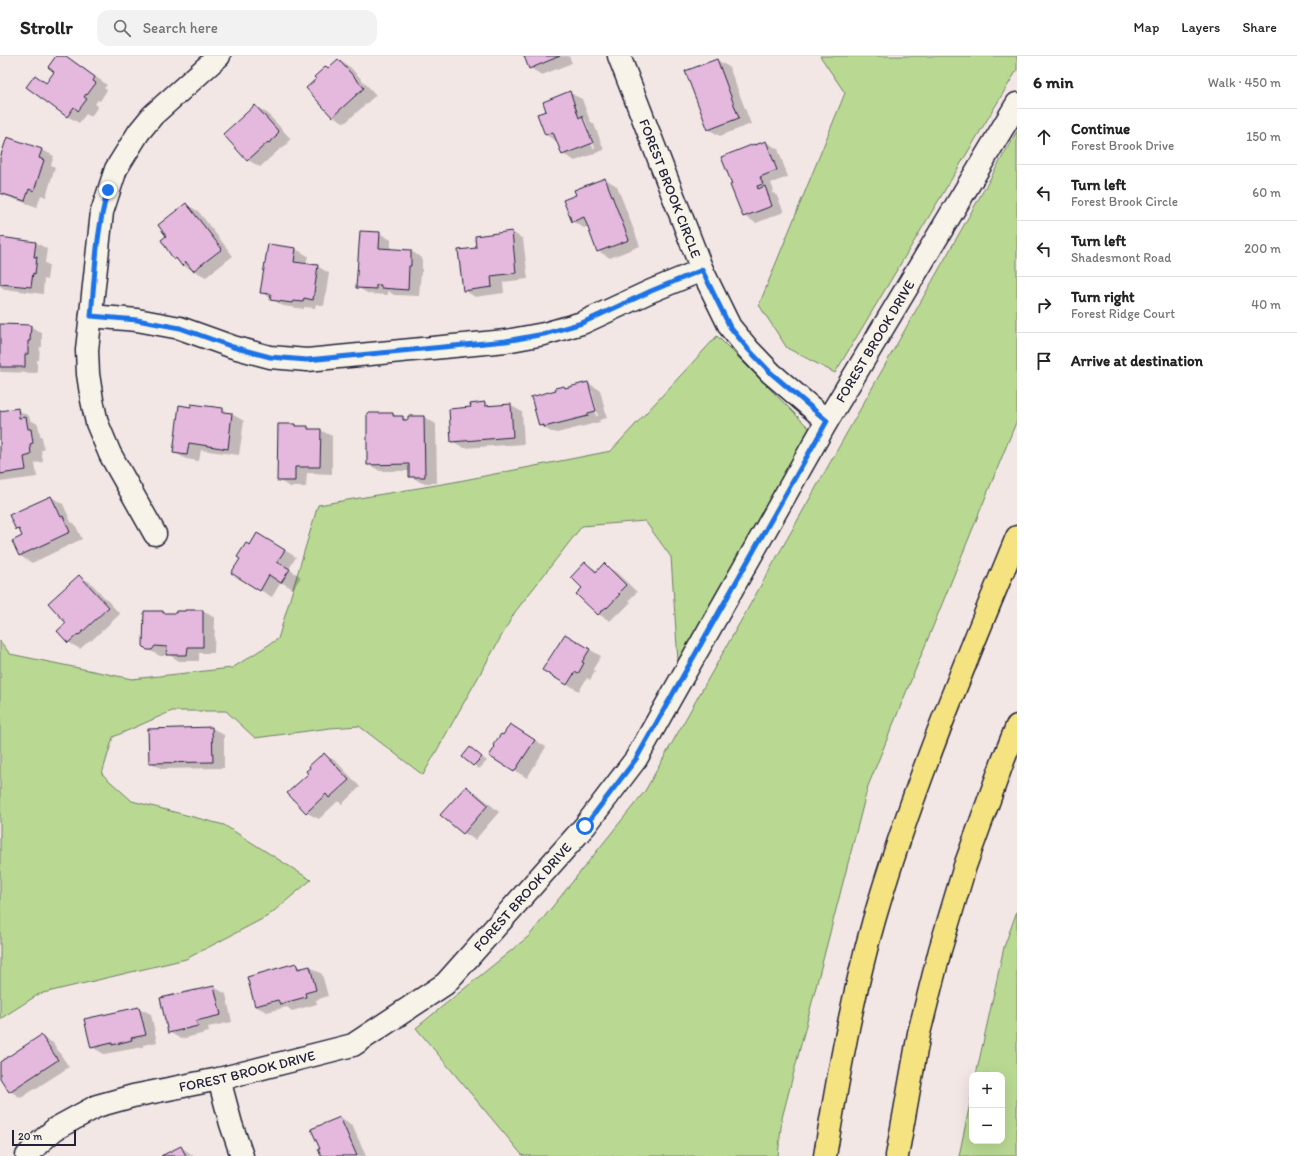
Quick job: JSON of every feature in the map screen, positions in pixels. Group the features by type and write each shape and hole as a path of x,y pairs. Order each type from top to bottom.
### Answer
{"highway":[{"path":"825,1156 844,1046 874,920 915,795 954,691 1017,537"},
{"path":"897,1156 919,1033 940,950 966,866 1017,726"}],"street":[{"path":"154,534 110,454 97,423 92,400 88,374 87,350 96,254 102,212 108,190 116,169 138,132 153,116 219,56"},
{"name":"FOREST BROOK CIRCLE","path":"619,56 702,270 730,327 748,349 771,373 827,421"},
{"name":"FOREST BROOK DRIVE","path":"26,1156 55,1129 97,1106 133,1096 219,1078 353,1045 445,984 585,826 636,759 827,421 1017,104"},
{"path":"91,316 137,320 180,328 233,347 270,357 307,360 506,341 544,334 582,323 651,291 702,270"},
{"path":"219,1078 242,1156"}],"green space":[{"path":"820,56 1017,56 1017,70 835,373 787,348 759,305 845,93"},
{"path":"1017,131 1017,420 868,786 782,1118 778,1156 523,1156 416,1028 529,936 645,791"},
{"path":"717,336 810,429 678,661 671,557 645,521 582,526 515,612 423,775 359,726 330,728 255,738 226,711 172,711 113,737 102,774 132,801 224,825 311,880 268,916 186,959 39,994 0,1019 0,641 10,654 132,679 232,668 278,639 318,505 454,482 611,451"},
{"path":"1017,911 1017,1156 959,1156 969,1108 969,1144 1005,1144 1005,1072 977,1072 1004,947"}],"building":[{"path":"56,56 66,56 95,77 93,81 96,83 84,97 87,99 78,111 74,107 67,117 26,87 35,75 46,83 54,72 48,67"},
{"path":"524,56 560,56 529,69"},
{"path":"338,59 364,88 332,117 306,88 316,79 314,77 326,66 328,68"},
{"path":"717,59 739,118 708,130 685,71"},
{"path":"570,91 579,118 582,116 593,143 562,155 553,132 545,135 537,114 546,111 543,102"},
{"path":"255,105 279,132 276,135 277,136 247,161 223,134"},
{"path":"7,137 42,149 39,158 44,160 34,191 29,189 25,201 0,193 0,158"},
{"path":"766,141 777,170 760,177 763,184 757,186 758,189 765,186 772,206 743,217 721,157"},
{"path":"605,178 629,240 597,252 584,217 572,222 563,200 576,195 574,190"},
{"path":"186,203 222,249 193,271 186,262 182,266 176,258 174,260 161,240 166,236 158,225"},
{"path":"360,231 380,232 379,248 411,250 408,290 381,288 381,285 376,285 376,289 356,288"},
{"path":"512,231 516,273 491,276 492,287 463,291 458,250 476,248 475,236"},
{"path":"0,237 36,242 34,257 37,257 35,274 33,273 31,287 0,284"},
{"path":"268,244 296,248 294,262 318,265 313,300 304,298 303,302 293,301 292,303 270,300 271,294 260,293"},
{"path":"0,324 31,325 30,341 28,341 28,354 25,354 25,367 0,367"},
{"path":"588,382 596,411 588,413 588,416 544,427 544,425 539,426 531,397 556,390 555,388 564,386 565,388"},
{"path":"485,402 485,406 511,404 513,437 451,442 449,409 471,407 470,404"},
{"path":"191,404 223,408 223,412 232,413 228,449 189,443 187,455 173,453 179,405 191,407"},
{"path":"18,408 19,418 26,417 28,429 31,429 33,443 30,444 31,455 24,457 26,470 0,474 0,411"},
{"path":"367,413 393,413 393,416 403,416 403,420 408,420 408,416 424,416 425,477 409,477 409,464 367,465"},
{"path":"278,424 295,424 295,426 308,426 308,429 321,429 320,467 295,467 295,481 277,481"},
{"path":"51,496 61,517 63,516 70,532 19,556 12,541 22,536 19,529 16,530 9,515"},
{"path":"257,533 285,550 277,562 290,569 281,583 269,575 260,591 231,573 240,559 237,557 246,543 250,545"},
{"path":"585,562 596,572 604,563 626,585 607,608 606,607 598,615 576,594 582,588 571,577"},
{"path":"79,575 109,607 79,635 78,634 68,643 57,631 66,623 48,603"},
{"path":"203,610 203,647 188,647 187,655 166,655 167,647 155,646 152,650 147,650 143,646 144,611 176,613 176,611"},
{"path":"565,634 590,649 582,662 584,663 578,674 575,672 567,685 542,670"},
{"path":"510,724 535,740 514,772 489,756 495,747 493,745 501,734 503,735"},
{"path":"212,727 213,762 149,763 148,729"},
{"path":"470,747 482,757 473,766 462,757"},
{"path":"324,753 349,780 329,798 326,794 306,813 287,793 308,774 306,771 310,768 309,766"},
{"path":"466,786 488,805 463,834 440,815"},
{"path":"296,963 298,969 310,966 316,990 305,993 306,997 280,1004 278,1000 255,1006 247,977"},
{"path":"214,986 221,1015 196,1021 198,1026 168,1033 160,998"},
{"path":"139,1007 146,1035 131,1038 132,1040 112,1045 112,1043 91,1048 84,1019"},
{"path":"41,1035 58,1060 9,1092 0,1078 0,1062"},
{"path":"340,1117 357,1156 321,1156 318,1149 320,1149 311,1129"},
{"path":"181,1146 186,1156 161,1156"}],"route":[{"path":"108,190 102,212 96,254 91,316 137,320 180,328 233,347 270,357 307,360 506,341 544,334 582,323 651,291 702,270 730,327 748,349 771,373 827,421 636,759 585,826"}]}
